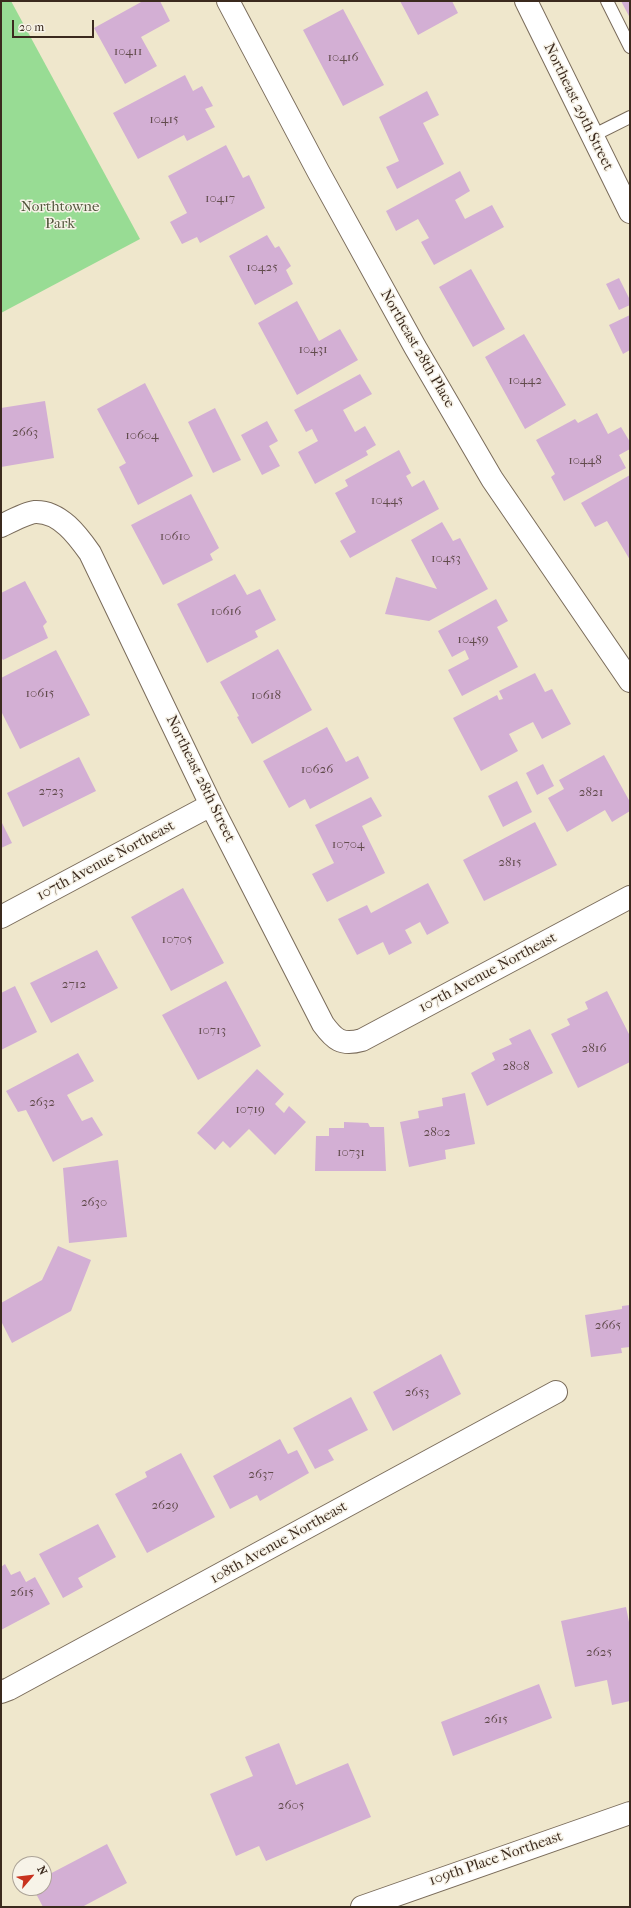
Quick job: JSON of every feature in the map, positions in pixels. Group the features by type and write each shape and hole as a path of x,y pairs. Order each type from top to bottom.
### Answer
{"street":[{"name":"Northeast 28th Place","path":"228,1 318,171 414,347 492,479 630,681"},
{"name":"Northeast 29th Street","path":"532,3 592,136 630,212"},
{"name":"Northeast 28th Street","path":"1,526 12,520 35,512 54,517 73,530 90,554 211,805 323,1024 333,1038 345,1042"},
{"name":"107th Avenue Northeast","path":"1,917 211,805"},
{"name":"107th Avenue Northeast","path":"345,1042 354,1043 362,1040 630,897"},
{"name":"108th Avenue Northeast","path":"1,1692 181,1597 556,1392"},
{"name":"109th Place Northeast","path":"362,1907 630,1813"}],"lane":[{"path":"607,1 630,46"},
{"path":"592,136 630,117"}],"green space":[{"name":"Northtowne Park","path":"1,1 11,1 140,239 1,313"}],"building":[{"path":"143,1 160,1 170,21 141,37 157,66 125,84 94,28"},
{"path":"400,1 452,1 458,13 418,35"},
{"path":"621,1 630,1 630,18"},
{"path":"343,9 384,85 343,106 303,30"},
{"path":"185,75 193,91 202,86 213,106 205,109 215,127 187,141 184,135 138,159 113,113"},
{"path":"427,91 439,115 423,123 444,164 397,189 386,167 399,161 379,117"},
{"path":"226,145 243,178 249,175 265,208 200,243 197,237 182,244 170,222 187,213 168,176"},
{"path":"460,171 470,191 455,200 465,219 492,205 504,227 434,265 421,242 429,238 418,219 396,231 386,211"},
{"path":"267,235 275,248 279,246 291,266 286,270 293,284 255,305 229,256"},
{"path":"471,269 505,329 473,347 439,287"},
{"path":"619,278 630,300 630,305 619,310 606,284"},
{"path":"297,301 319,341 340,329 358,360 297,395 258,323"},
{"path":"630,315 630,350 623,354 609,325"},
{"path":"524,334 566,405 525,429 485,357"},
{"path":"360,374 372,394 343,410 355,432 365,426 376,445 366,451 368,455 315,484 298,452 318,441 312,429 306,432 294,410"},
{"path":"145,383 193,476 138,505 119,467 126,463 97,409"},
{"path":"45,401 54,458 1,467 1,408"},
{"path":"215,408 241,460 213,473 188,422"},
{"path":"597,413 608,434 621,427 630,442 630,449 619,455 626,468 564,501 551,477 555,474 536,440 575,419 578,423"},
{"path":"267,421 278,441 269,446 280,466 262,475 241,435"},
{"path":"399,450 411,473 406,476 412,487 424,480 439,509 350,558 340,541 356,532 335,493 348,486 345,480"},
{"path":"630,475 630,560 607,521 595,527 581,503"},
{"path":"191,494 219,548 210,554 213,560 163,585 131,525"},
{"path":"442,522 453,541 460,538 488,589 429,621 385,614 396,577 437,589 411,540"},
{"path":"235,574 247,595 260,589 276,620 255,631 258,637 207,663 177,604"},
{"path":"25,581 47,622 43,626 48,638 3,660 1,657 1,593"},
{"path":"496,599 508,621 497,627 518,667 462,696 448,670 469,659 465,650 452,657 438,631"},
{"path":"278,649 312,710 252,744 237,717 239,716 220,682"},
{"path":"56,650 90,715 20,749 1,711 1,678"},
{"path":"535,673 545,692 552,689 571,724 542,739 533,722 509,734 518,751 481,771 453,718 497,695 499,700 503,699 499,691"},
{"path":"327,727 346,762 358,756 369,778 310,809 305,799 289,808 263,761"},
{"path":"604,755 630,802 630,811 612,822 605,810 567,832 548,798 564,789 559,780"},
{"path":"79,757 96,791 23,827 7,793"},
{"path":"543,764 554,786 537,795 526,773"},
{"path":"517,781 532,812 503,827 488,796"},
{"path":"371,797 382,816 362,826 385,873 327,902 312,874 334,863 315,825"},
{"path":"1,821 12,843 1,848"},
{"path":"535,822 557,865 484,901 463,860"},
{"path":"428,883 449,923 427,935 420,922 405,930 412,943 389,955 383,942 357,955 338,919 367,905 371,913"},
{"path":"183,888 224,963 171,991 131,917"},
{"path":"97,950 118,988 51,1023 30,983"},
{"path":"226,981 261,1046 198,1080 162,1015"},
{"path":"15,986 37,1032 1,1050 1,993"},
{"path":"607,991 630,1036 630,1062 578,1088 551,1034 570,1025 567,1019 588,1009 585,1002"},
{"path":"530,1029 553,1073 487,1106 471,1073 495,1060 492,1053 512,1044 509,1039"},
{"path":"78,1053 94,1081 67,1095 82,1121 92,1117 103,1135 53,1162 26,1110 18,1112 6,1091"},
{"path":"257,1069 284,1094 275,1104 284,1113 289,1106 306,1122 275,1155 249,1129 230,1148 223,1141 215,1150 197,1133"},
{"path":"465,1093 475,1144 445,1150 446,1159 409,1167 400,1122 419,1118 418,1111 443,1106 442,1098"},
{"path":"344,1122 368,1123 370,1127 384,1127 386,1171 315,1171 316,1136 329,1136 329,1128 344,1128"},
{"path":"118,1160 127,1237 69,1243 63,1168"},
{"path":"58,1246 91,1260 71,1311 12,1343 1,1321 1,1303 42,1280"},
{"path":"630,1305 630,1347 621,1348 622,1353 591,1357 585,1315 622,1309 622,1306"},
{"path":"441,1354 461,1394 393,1431 373,1392"},
{"path":"351,1397 368,1430 328,1450 334,1460 315,1469 293,1428"},
{"path":"280,1439 288,1454 297,1450 309,1473 260,1501 257,1495 230,1509 213,1476"},
{"path":"181,1453 215,1517 147,1553 115,1494 147,1477 145,1472"},
{"path":"98,1524 116,1557 78,1578 83,1587 63,1598 39,1554"},
{"path":"5,1564 11,1575 20,1571 26,1582 35,1577 50,1604 1,1630 1,1567"},
{"path":"626,1607 630,1627 630,1701 612,1705 607,1680 575,1687 561,1621"},
{"path":"539,1684 552,1718 453,1756 441,1722"},
{"path":"279,1743 296,1785 348,1763 371,1817 266,1861 259,1846 236,1856 210,1794 253,1776 245,1757"},
{"path":"107,1844 127,1883 82,1907 43,1907 37,1896 52,1896 52,1873"}]}
